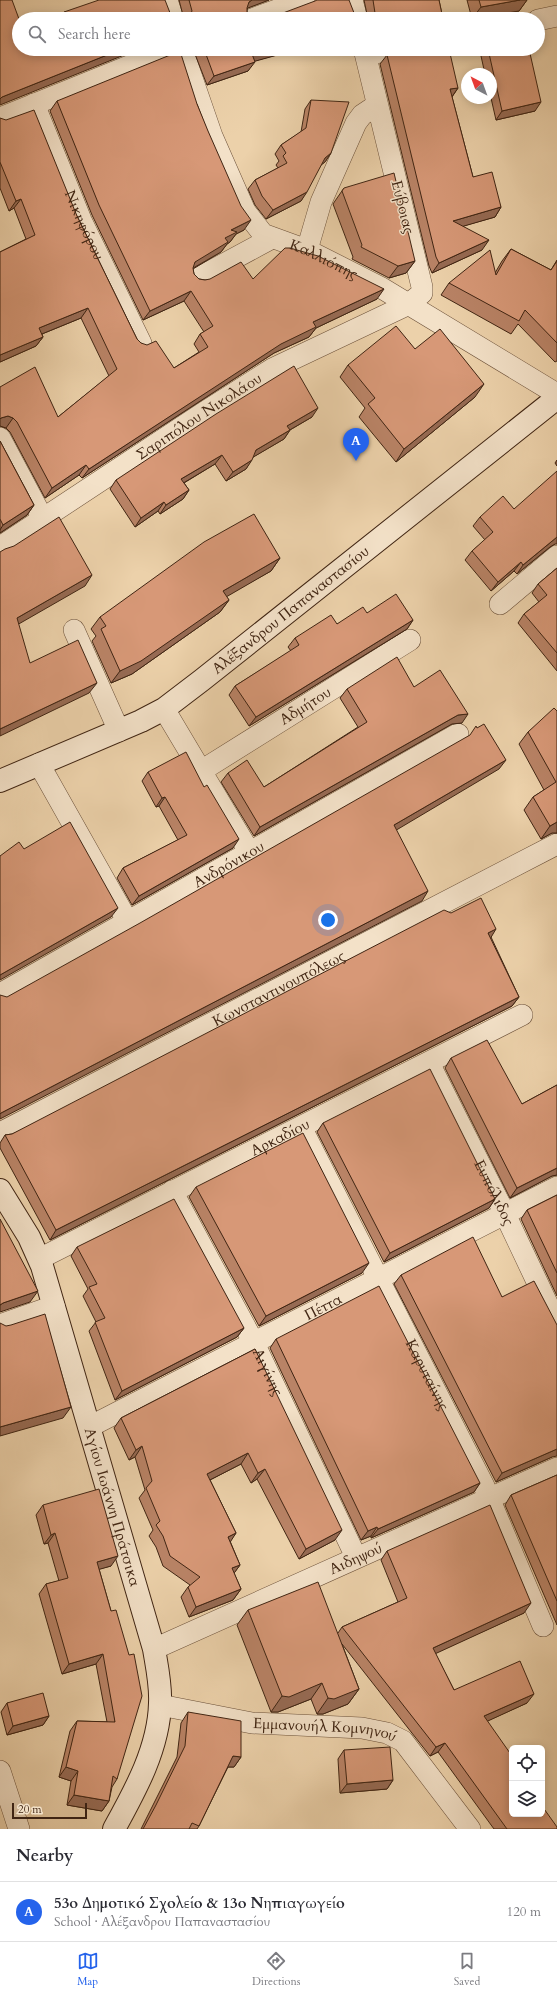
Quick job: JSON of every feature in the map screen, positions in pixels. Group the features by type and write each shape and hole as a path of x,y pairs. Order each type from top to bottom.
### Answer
{"main road":[{"name":"Αλέξανδρου Παπαναστασίου","path":"0,781 118,731 164,709 198,684 557,398"},
{"name":"Αγίου Ιωάννη Πράτσικα","path":"0,1190 26,1233 39,1259 154,1649 160,1690 160,1705 153,1746 145,1768 114,1829"}],"street":[{"path":"167,0 171,12"},
{"path":"271,12 304,0"},
{"path":"352,0 355,12"},
{"path":"545,19 557,16"},
{"path":"0,118 154,56"},
{"name":"Καλλιόπης","path":"184,56 212,136 238,198 256,227 263,234 307,250 349,270 409,304 557,394"},
{"name":"Εύβοιας","path":"366,56 422,287 422,293 409,304"},
{"name":"Νικηφόρου","path":"34,104 81,220 141,343"},
{"path":"307,250 321,202 356,123 362,115 377,105"},
{"path":"198,278 272,238"},
{"name":"Σαριπόλου Νικολάου","path":"0,547 43,520 202,413 272,369 409,304"},
{"path":"0,438 43,520"},
{"path":"500,604 557,556"},
{"path":"74,630 118,731"},
{"name":"Αδμήτου","path":"200,772 410,640"},
{"path":"164,709 200,772 250,853"},
{"name":"Ανδρόνικου","path":"0,994 458,734"},
{"path":"39,764 128,922"},
{"name":"Κωνσταντινουπόλεως","path":"0,1133 557,844"},
{"name":"Αρκαδίου","path":"39,1259 522,1015"},
{"name":"Ευπόλιδος","path":"429,1063 557,1324"},
{"name":"Καρυταίνης","path":"301,1127 380,1279 490,1499 543,1626"},
{"name":"Πέττα","path":"89,1427 557,1187"},
{"name":"Αιγίνης","path":"172,1191 254,1343 356,1557"},
{"path":"0,1325 54,1306"},
{"name":"Αιδηψού","path":"154,1649 557,1468"},
{"name":"Εμμανουήλ Κομνηνού","path":"160,1705 252,1723 362,1728 387,1733 403,1741 452,1821 470,1829"},
{"path":"0,1771 19,1829"}],"building":[{"path":"0,0 12,0 16,12 12,12 12,56 104,56 2,97 0,99"},
{"path":"99,0 165,0 170,12 64,12"},
{"path":"189,0 252,0 249,2 247,12 192,11"},
{"path":"349,0 354,12 286,12 315,1"},
{"path":"373,0 439,0 442,12 375,12"},
{"path":"479,0 520,0 481,7"},
{"path":"168,56 182,56 197,104 208,131 241,206 251,220 231,230 237,232 225,238 228,242 195,262 193,268 194,274 199,279 210,279 241,262 253,279 285,248 290,248 318,256 384,289 313,322 316,327 281,344 89,469 86,465 52,488 17,422 8,416 0,419 0,387 35,367 58,417 117,369 88,308 39,328 43,337 0,355 0,252 35,235 21,199 16,201 0,162 0,118 6,120 34,110 77,216 137,339 141,343 147,345 156,341 174,368 208,347 200,334 213,326 191,291 150,311 99,205 57,101"},
{"path":"207,56 253,56 255,62 214,76"},
{"path":"387,56 451,56 458,88 450,89 473,177 492,172 501,207 453,221 489,240 439,263 436,257"},
{"path":"490,56 531,56 541,102 502,111 497,89 497,68 492,68"},
{"path":"311,100 349,102 331,153 325,158 307,192 273,210 262,196 255,180 287,163 283,156 286,153 281,145 306,128"},
{"path":"394,173 415,261 398,266 361,247 362,245 342,191 344,188"},
{"path":"511,249 551,270 557,261 557,343 525,310 519,321 449,283 490,250 496,275"},
{"path":"396,326 415,349 440,329 484,384 404,449 368,404 375,398 348,365"},
{"path":"294,366 318,408 287,426 290,430 256,450 252,460 233,472 222,455 181,479 189,490 166,505 164,502 141,518 116,480 216,414"},
{"path":"0,441 34,505 3,525 0,519"},
{"path":"557,471 557,537 523,565 521,562 498,582 472,551 493,532 480,517 503,496 514,509"},
{"path":"254,514 280,558 223,591 229,600 141,661 120,671 101,629 106,626 100,617 204,542"},
{"path":"59,517 92,575 17,618 30,663 78,640 97,683 0,729 0,552 14,546"},
{"path":"557,568 557,653 524,614 547,595 538,584"},
{"path":"396,594 413,620 256,717 235,686 299,645 295,638 331,615 337,624 363,607 367,613"},
{"path":"397,657 414,687 440,670 468,714 458,715 260,827 228,773 247,760 264,787 367,722 347,689"},
{"path":"554,708 557,711 557,822 550,826 533,797 556,782 528,732"},
{"path":"484,724 506,760 394,825 428,891 0,1114 0,995 7,997 140,923 470,735 476,726 477,728"},
{"path":"186,752 204,787 207,785 239,839 139,896 123,868 187,835 165,797 162,798 148,772"},
{"path":"70,822 118,908 0,975 0,856 19,842 24,849"},
{"path":"481,898 496,929 488,933 519,997 56,1230 5,1135 12,1134 444,910 451,913"},
{"path":"487,1040 522,1104 557,1085 557,1168 517,1188 451,1058"},
{"path":"430,1069 495,1199 390,1253 323,1123"},
{"path":"303,1133 369,1263 266,1316 196,1187"},
{"path":"557,1195 557,1273 527,1210"},
{"path":"174,1199 244,1328 122,1391 95,1322 105,1318 89,1287 97,1284 77,1247"},
{"path":"0,1219 38,1291 0,1305"},
{"path":"473,1237 502,1297 534,1281 557,1325 557,1449 502,1473 401,1275"},
{"path":"379,1286 480,1483 378,1529 377,1527 368,1531 276,1339"},
{"path":"45,1314 71,1407 0,1427 0,1323 6,1326 11,1325"},
{"path":"255,1349 342,1530 306,1549 265,1469 258,1473 248,1453 207,1474 236,1533 228,1537 240,1565 232,1568 241,1589 196,1607 188,1587 200,1577 170,1556 163,1536 156,1525 160,1521 146,1488 152,1481 142,1446 136,1450 121,1418"},
{"path":"557,1475 557,1601 511,1495"},
{"path":"99,1489 118,1556 97,1562 111,1611 116,1610 129,1655 134,1654 142,1696 117,1779 113,1776 109,1801 74,1795 78,1771 66,1767 77,1721 115,1722 103,1654 69,1664 46,1584 68,1578 55,1533 51,1535 43,1505"},
{"path":"490,1505 531,1603 433,1648 454,1690 520,1661 534,1694 484,1716 509,1752 509,1817 545,1817 545,1810 557,1829 507,1829 445,1743 436,1747 342,1627 407,1598 387,1551"},
{"path":"318,1582 359,1689 334,1699 328,1698 322,1683 289,1697 282,1696 248,1610"},
{"path":"43,1693 49,1716 13,1726 7,1703"},
{"path":"188,1712 241,1721 241,1757 233,1756 199,1826 192,1823 189,1829 143,1829 185,1746"},
{"path":"390,1747 393,1780 347,1784 344,1750"}],"place":[{"name":"53ο Δημοτικό Σχολείο & 13ο Νηπιαγωγείο","path":"356,461"}]}
